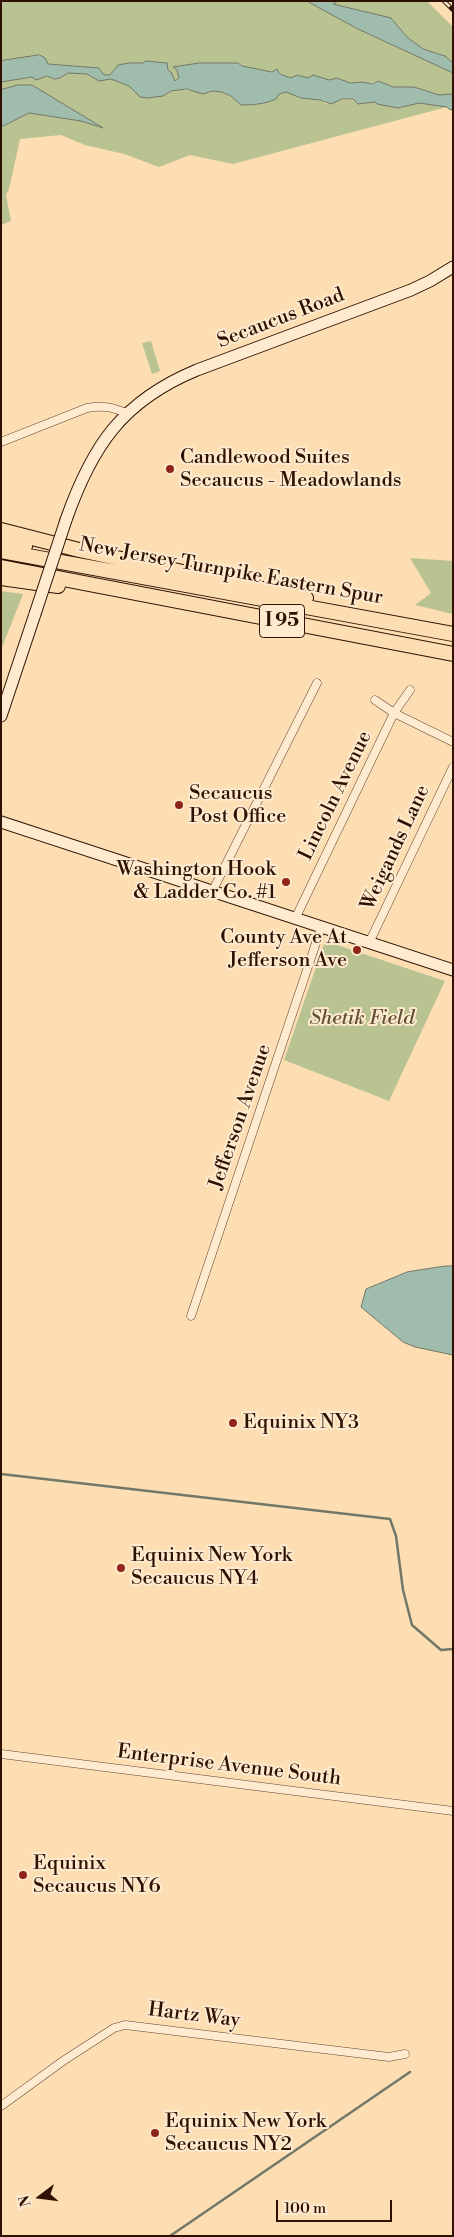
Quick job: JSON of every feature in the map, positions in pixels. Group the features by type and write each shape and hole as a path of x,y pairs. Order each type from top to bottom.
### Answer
{"highway":[{"path":"1,530 79,550 307,598 362,617"},
{"path":"1,540 108,564 152,578"},
{"name":"New Jersey Turnpike Eastern Spur","path":"1,551 453,634"},
{"name":"New Jersey Turnpike Eastern Spur","path":"1,567 453,654"},
{"path":"1,578 58,586 111,587"}],"main road":[{"name":"Secaucus Road","path":"1,716 66,520 90,462 105,437 126,413 152,392 174,380 412,290 453,267"},
{"path":"1,822 453,970"}],"street":[{"path":"1,442 87,408 111,407 126,413"},
{"path":"212,892 317,684"},
{"name":"Lincoln Avenue","path":"295,919 394,713 410,690"},
{"path":"375,700 394,713 453,742"},
{"name":"Weigands Lane","path":"369,943 453,767"},
{"name":"Jefferson Avenue","path":"191,1316 321,928"},
{"name":"Enterprise Avenue South","path":"1,1754 453,1811"},
{"name":"Hartz Way","path":"1,2106 63,2061 114,2028 125,2025 389,2057 405,2054"}],"green space":[{"path":"1,1 307,1 358,29 453,73 453,94 439,95 414,87 393,87 378,81 358,83 336,78 309,80 293,78 281,73 277,69 273,72 242,66 238,63 199,63 174,68 177,70 179,78 175,81 171,72 162,63 118,65 110,75 104,75 99,68 48,64 40,55 1,61"},
{"path":"338,1 427,1 453,27 453,63 445,56 423,49 407,37 391,18 332,4"},
{"path":"68,73 87,74 99,80 111,79 130,86 134,92 163,96 177,90 202,93 221,92 232,97 241,105 269,102 279,94 286,92 301,98 320,100 326,104 340,100 349,100 363,104 376,102 377,104 398,108 419,103 447,107 233,164 190,155 159,167 124,154 85,145 61,135 20,139 6,195 11,221 1,225 1,127 29,113 81,121 100,127 32,85 18,85 1,90 1,82 32,77 36,79 47,76 54,79"},
{"path":"151,341 160,371 152,374 142,343"},
{"path":"410,558 453,561 453,614 415,605 431,593"},
{"path":"1,591 23,594 1,650"},
{"name":"Shetik Field","path":"325,941 445,981 389,1101 284,1060"}],"shaded area":[{"path":"307,1 338,1 333,4 391,18 407,37 423,49 445,56 453,63 453,73 358,29"},
{"path":"40,55 45,58 48,64 99,68 104,75 110,75 118,65 143,63 146,61 167,63 168,70 175,81 179,78 177,70 173,67 199,63 238,63 242,66 272,72 277,69 280,74 291,78 297,75 308,78 313,75 329,80 337,78 350,83 362,82 373,84 378,81 393,87 414,87 439,95 453,94 453,109 450,110 447,107 419,103 398,108 375,102 358,104 353,99 342,99 331,104 320,100 301,98 286,92 279,94 272,101 250,105 241,105 231,96 222,92 212,91 203,94 186,89 171,91 163,96 148,98 140,97 129,86 111,79 99,81 87,74 68,73 54,79 47,76 36,80 32,77 1,82 1,61"},
{"path":"18,85 32,85 103,128 81,121 29,113 1,127 1,90"},
{"path":"453,1266 453,1355 415,1347 403,1342 361,1307 366,1289 407,1272"}],"waterway":[{"path":"1,1474 390,1519 396,1536 403,1590 412,1625 441,1650 453,1649"},
{"path":"170,2236 410,2072"}],"railway":[{"path":"444,1 453,10"}],"place":[{"name":"Candlewood Suites Secaucus - Meadowlands","path":"170,469"},
{"name":"Secaucus Post Office","path":"179,805"},
{"name":"Washington Hook & Ladder Co. #1","path":"286,882"},
{"name":"County Ave At Jefferson Ave","path":"357,950"},
{"name":"Equinix NY3","path":"233,1423"},
{"name":"Equinix New York Secaucus NY4","path":"121,1568"},
{"name":"Equinix Secaucus NY6","path":"23,1875"},
{"name":"Equinix New York Secaucus NY2","path":"155,2133"}]}
